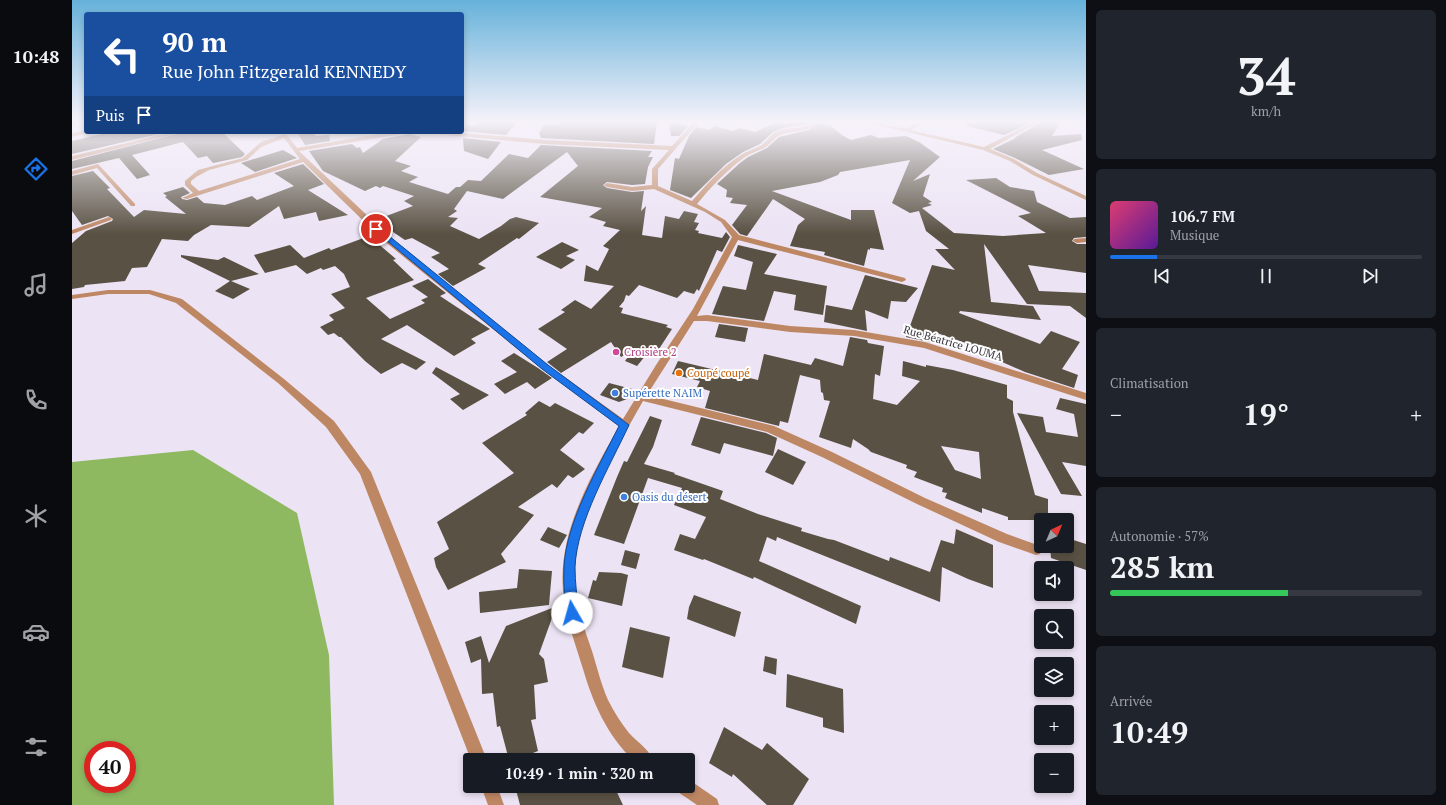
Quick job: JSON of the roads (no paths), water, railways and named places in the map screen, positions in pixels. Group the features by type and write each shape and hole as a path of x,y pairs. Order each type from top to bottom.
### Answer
{"street":[{"path":"198,194 188,185 188,181 194,174 209,168 241,160"},
{"path":"185,198 304,160 386,238 545,367 624,425"},
{"path":"655,187 655,169 663,160"},
{"path":"693,204 708,186 739,160"},
{"path":"1011,160 1035,174 1086,198"},
{"path":"72,172 98,166 133,205"},
{"path":"607,185 632,189 655,187 706,211 722,221 736,237 769,244 806,256 902,280"},
{"path":"72,232 109,219"},
{"path":"637,753 622,739 607,716 595,686 572,613 569,567 582,512 624,425 691,320 712,284 719,266 736,237"},
{"path":"1078,241 1086,240"},
{"path":"72,298 108,292 150,292 179,301 281,381 330,424 365,472 476,753"},
{"name":"Rue Béatrice LOUMA","path":"691,320 707,318 790,329 854,333 908,342 994,366 1086,397"},
{"path":"641,397 770,429 828,454 955,517 1003,538 1034,549"},
{"path":"492,793 496,805"},
{"path":"694,793 711,805"}],"place":[{"name":"Croisière 2","path":"616,352"},
{"name":"Coupé coupé","path":"679,373"},
{"name":"Supérette NAIM","path":"615,393"},
{"name":"Oasis du désert","path":"624,497"}]}
